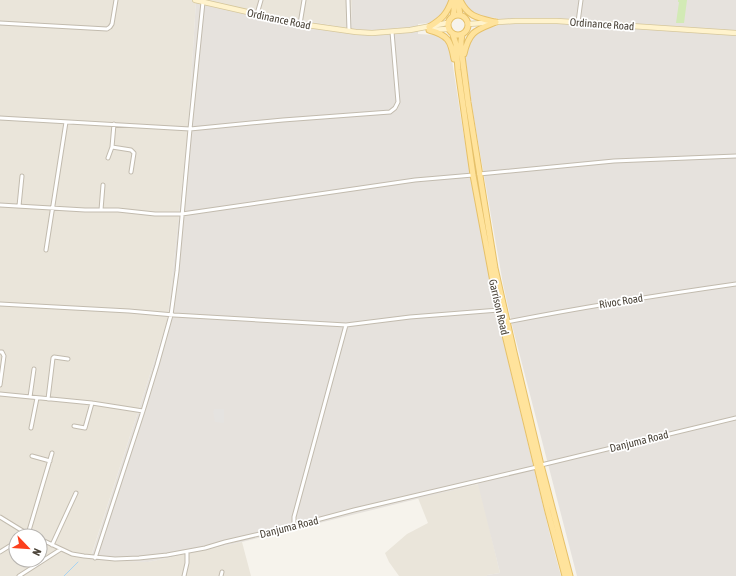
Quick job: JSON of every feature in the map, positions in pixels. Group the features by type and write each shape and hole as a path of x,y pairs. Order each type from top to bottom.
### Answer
{"main road":[{"path":"453,0 454,11 453,16 449,20 448,26 450,33 453,35 462,35 467,28 468,24 466,19 460,15 453,16"},
{"path":"453,0 444,16 429,28 446,37 449,41 458,70"},
{"path":"459,0 460,15"},
{"path":"459,0 465,9 473,16 496,22"},
{"path":"463,63 465,48 471,35 477,30 496,22"},
{"name":"Garrison Road","path":"453,35 456,44 458,70 499,310 539,466 570,576"},
{"name":"Garrison Road","path":"462,35 461,41 463,63 476,174 548,512 565,576"}],"street":[{"path":"0,23 107,29 112,24 116,0"},
{"name":"Ordinance Road","path":"195,0 218,3 300,24 364,33 392,32 448,26"},
{"path":"257,14 261,0"},
{"path":"300,24 304,0"},
{"path":"348,0 349,31"},
{"path":"578,22 581,0"},
{"path":"95,558 143,410 171,315 177,271 203,2"},
{"name":"Ordinance Road","path":"468,24 524,21 578,22 736,33"},
{"path":"0,119 190,129 390,112 395,108 398,102 392,32"},
{"path":"46,250 66,122"},
{"path":"108,158 112,147 114,124"},
{"path":"112,147 133,151 131,172"},
{"path":"0,205 118,210 155,214 182,214 415,180 614,161 736,156"},
{"path":"19,206 22,176"},
{"path":"101,210 103,185"},
{"name":"Rivoc Road","path":"507,322 626,300 736,284"},
{"path":"0,304 346,325 499,310"},
{"path":"294,526 294,518 346,325"},
{"path":"0,352 4,354 0,385"},
{"path":"48,399 52,358 68,359"},
{"path":"30,397 34,369"},
{"path":"0,394 92,403 143,410"},
{"path":"31,428 37,398"},
{"path":"74,426 85,428 92,403"},
{"name":"Danjuma Road","path":"48,543 72,554 95,558 139,558 187,552 354,510 736,418"},
{"path":"29,528 52,453"},
{"path":"32,456 50,461"},
{"path":"52,545 76,493"},
{"path":"0,518 18,528"},
{"path":"19,576 60,549"},
{"path":"184,576 187,563 187,552"}],"shaded area":[{"path":"0,0 196,0 188,131 167,322 90,559 148,562 242,542 251,576 0,576"},
{"path":"196,0 352,0 351,29"},
{"path":"196,0 351,29 352,0 449,0 446,8 438,18 429,23 418,24 418,34 438,35 442,37 448,44 451,54 463,131 494,302 561,576 487,576 500,573 478,484 242,542 148,562 90,560 167,322 188,131"},
{"path":"463,0 736,0 736,576 577,576 513,329 503,284 473,113 465,56 468,43 477,33 489,27 497,26 497,18 483,17 474,13 466,7"},
{"path":"214,409 224,409 224,423 215,422"},
{"path":"479,484 500,573 487,576 399,576 389,562 385,553 407,534 428,523 418,498"}],"green space":[{"path":"678,0 687,0 684,23 676,23"}],"waterway":[{"path":"64,576 78,562"}]}
